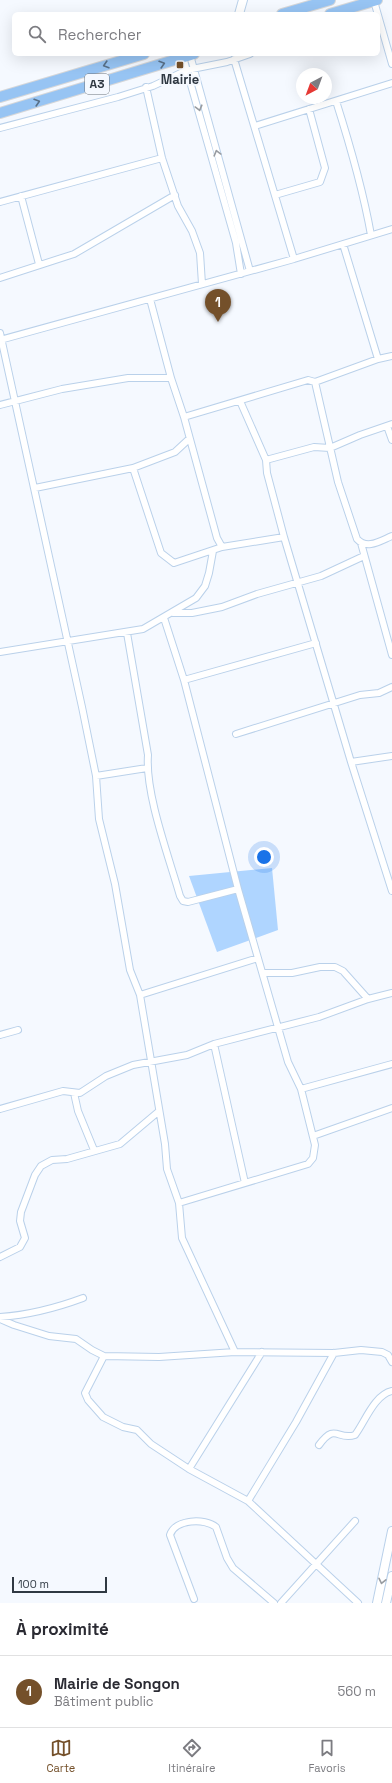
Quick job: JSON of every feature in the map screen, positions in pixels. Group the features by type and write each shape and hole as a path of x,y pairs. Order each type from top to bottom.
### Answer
{"main road":[{"path":"289,12 330,0"},
{"path":"337,12 375,1"},
{"name":"A3","path":"0,97 137,56"},
{"name":"A3","path":"0,113 186,56"}],"street":[{"path":"240,12 243,0"},
{"path":"375,1 376,12"},
{"path":"380,26 392,64"},
{"path":"189,56 191,69 236,243 242,274"},
{"path":"0,128 118,97 153,86 191,69 227,62 244,56"},
{"path":"234,59 294,260"},
{"path":"191,69 250,272"},
{"path":"254,126 392,83"},
{"path":"146,87 162,158 178,206 192,231 200,253 202,284"},
{"path":"336,101 353,156 371,235"},
{"path":"275,195 320,182 323,177 325,168 309,110"},
{"path":"0,202 162,158"},
{"path":"0,278 39,264 74,254 175,195"},
{"path":"21,196 39,264"},
{"path":"235,1352 182,1238 179,1203 168,1169 140,995 130,970 115,884 99,819 96,776 16,400 0,337 150,299 294,260 392,229"},
{"path":"343,244 378,359"},
{"path":"150,299 217,538 222,547"},
{"path":"184,417 308,380 315,382 378,359 392,356"},
{"path":"0,405 62,389 128,378 171,378"},
{"path":"315,382 338,482 357,539 361,543 368,545 392,536"},
{"path":"240,401 266,460 267,473 284,537 299,583 351,762 392,891"},
{"path":"266,460 314,447 330,448 360,435 389,425 392,440"},
{"path":"35,488 133,468 175,452 190,439"},
{"path":"133,468 161,553 174,563 222,547 284,537"},
{"path":"361,543 392,655"},
{"path":"0,652 127,633 143,629 196,598 204,586 209,573 212,550"},
{"path":"172,613 192,613 222,607 257,594 321,576 364,556"},
{"path":"164,618 184,680 238,889 288,1062 301,1089 315,1145 313,1158 308,1164 179,1203"},
{"path":"384,628 392,626"},
{"path":"127,633 148,755 147,768 156,812 180,896 183,900 188,902 238,889"},
{"path":"184,680 316,643"},
{"path":"236,734 360,695 379,693 392,687"},
{"path":"351,762 392,756"},
{"path":"96,776 147,768"},
{"path":"140,995 258,958"},
{"path":"263,973 292,973 335,967 343,971 368,999"},
{"path":"0,1109 63,1091 80,1093 106,1076 133,1065 187,1055 214,1044 320,1017 368,999 392,993"},
{"path":"0,1035 18,1030"},
{"path":"214,1044 245,1183"},
{"path":"301,1089 392,1064"},
{"path":"74,1093 78,1111 94,1150"},
{"path":"313,1136 392,1108"},
{"path":"0,1257 20,1247 24,1238 20,1221 22,1212 41,1166 52,1160 67,1159 94,1150 120,1144 158,1112"},
{"path":"0,1318 18,1316 55,1308 83,1298"},
{"path":"0,1318 14,1326 49,1336 76,1338 92,1350 104,1356 159,1357 235,1352 334,1353 361,1350 382,1352 388,1355 392,1362"},
{"path":"189,1469 262,1352"},
{"path":"248,1501 296,1422 334,1353"},
{"path":"104,1356 85,1393 88,1400 103,1417 123,1427 137,1430 151,1444 189,1469 248,1501 318,1564 358,1603"},
{"path":"319,1445 326,1436 330,1434 336,1433 349,1437 355,1435 379,1398 387,1392 392,1391"},
{"path":"281,1603 318,1564 355,1520"},
{"path":"194,1599 170,1535 175,1527 184,1523 196,1522 208,1523 216,1527 227,1558 233,1568 274,1603"},
{"path":"377,1603 392,1531"},
{"path":"386,1603 392,1576"}],"shaded area":[{"path":"272,868 278,930 217,952 189,876"}],"place":[{"name":"Mairie","path":"180,65"},
{"name":"Mairie de Songon","path":"218,322"}]}
